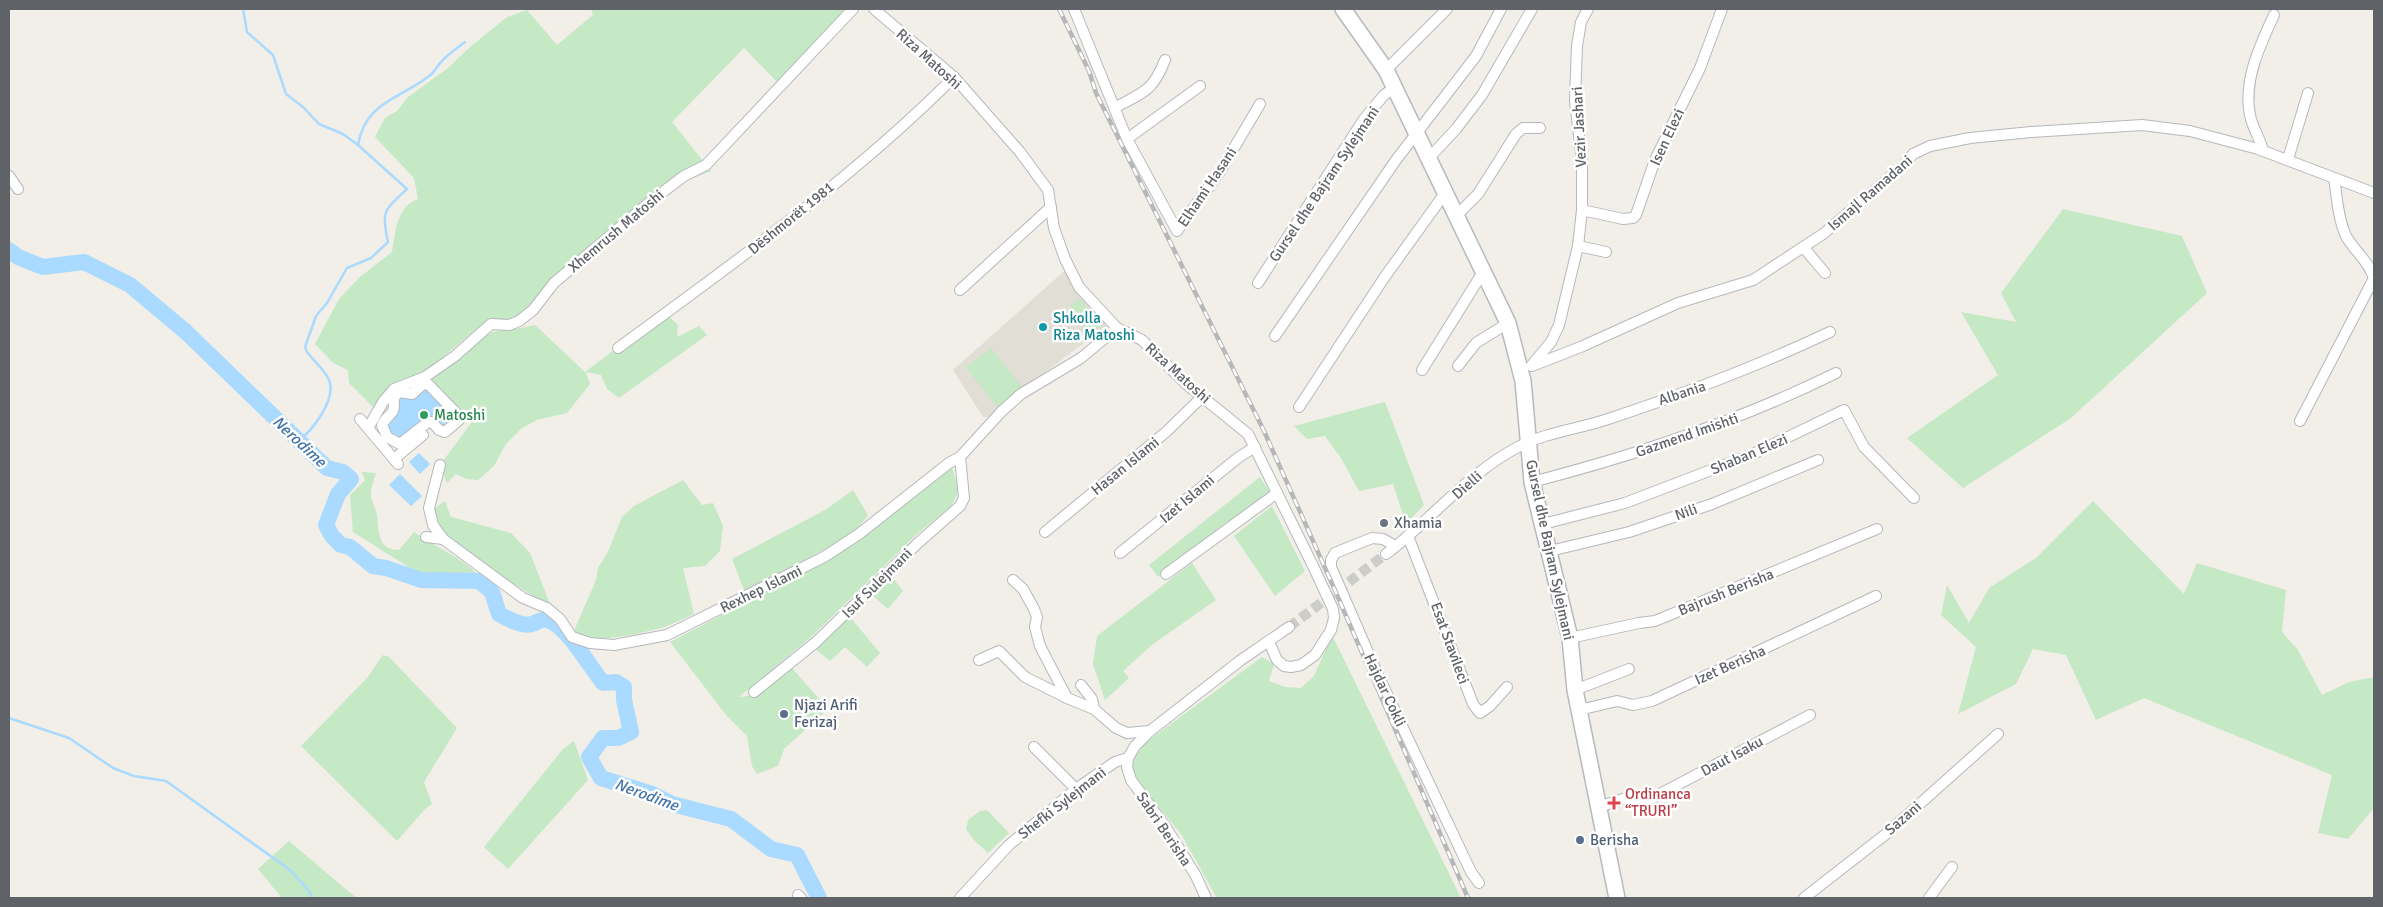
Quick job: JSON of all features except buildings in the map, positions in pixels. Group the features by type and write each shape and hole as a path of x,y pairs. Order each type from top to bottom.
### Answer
{"street":[{"name":"Xhemrush Matoshi","path":"368,428 383,402 394,390 425,377 455,356 491,324 509,325 519,321 533,310 554,283 650,201 684,176 706,165 853,9"},
{"name":"Riza Matoshi","path":"874,9 954,77 1020,152 1048,190 1054,228 1065,259 1079,287 1117,328 1142,340 1185,383 1248,434 1256,447 1333,609 1334,618 1331,630 1315,655 1301,664 1291,667 1284,666 1277,660 1269,642"},
{"name":"Elhami Hasani","path":"1074,9 1089,49 1116,107 1127,139 1177,231 1221,170 1260,104"},
{"name":"Gursel dhe Bajram Sylejmani","path":"1343,9 1386,70 1508,323 1526,369 1528,442 1532,482 1570,638 1575,690 1617,898"},
{"path":"1386,70 1447,9"},
{"path":"1274,336 1375,190 1476,56 1501,9"},
{"path":"1429,158 1482,95 1532,9"},
{"name":"Vezir Jashari","path":"1526,369 1550,342 1559,325 1578,246 1582,210 1582,162 1575,101 1577,46 1582,22 1588,9"},
{"name":"Isen Elezi","path":"1582,210 1623,219 1633,218 1636,215 1655,160 1700,68 1722,9"},
{"path":"2263,151 2250,116 2248,103 2254,65 2274,15"},
{"path":"1116,107 1145,92 1154,85 1165,60"},
{"name":"Dëshmorët 1981","path":"618,348 794,219 909,122 954,77"},
{"path":"1127,139 1200,86"},
{"name":"Gursel dhe Bajram Sylejmani","path":"1258,283 1364,119 1384,95 1394,88"},
{"path":"2288,159 2308,93"},
{"name":"Ismajl Ramadani","path":"1526,369 1583,346 1678,303 1753,280 1804,248 1903,166 1913,154 1948,142 2031,132 2142,125 2190,131 2263,151 2288,159 2374,194"},
{"path":"1456,216 1478,194 1516,134 1522,128 1540,128"},
{"path":"9,176 18,189"},
{"path":"2300,421 2374,278 2369,264 2355,250 2346,234 2334,178"},
{"path":"1299,407 1384,278 1445,193"},
{"path":"960,290 1051,207"},
{"path":"1578,246 1606,252"},
{"path":"1804,248 1825,273"},
{"path":"1422,370 1483,272"},
{"path":"1458,366 1476,342 1508,323"},
{"name":"Rexhep Islami","path":"440,465 428,508 433,525 443,539 523,598 547,608 560,619 572,637 590,643 614,645 667,635 824,557 859,534 949,463 960,457 1000,412 1021,394 1081,358 1117,328"},
{"name":"Albania","path":"1528,442 1607,419 1719,381 1776,358 1830,332"},
{"name":"Gazmend Imishti","path":"1532,482 1612,461 1740,417 1836,373"},
{"path":"428,384 460,416 459,420 445,432 439,430 429,421 422,434 396,461 384,440 382,425 393,411 392,400 394,396 400,392 412,394 422,385 428,384"},
{"name":"Hasan Islami","path":"1045,532 1166,432 1202,397"},
{"name":"Shaban Elezi","path":"1543,524 1625,504 1753,454 1844,410 1864,447 1914,498"},
{"path":"360,419 368,428 384,440 400,444 422,434"},
{"name":"Dielli","path":"1386,554 1482,472 1508,453 1528,442"},
{"name":"Izet Islami","path":"1120,553 1239,457 1256,447"},
{"name":"Isuf Sulejmani","path":"754,692 816,642 918,543 960,506 964,498 960,457"},
{"name":"Nili","path":"1550,551 1629,532 1712,504 1818,460"},
{"path":"1166,574 1277,493"},
{"name":"Bajrush Berisha","path":"1570,638 1639,622 1655,621 1877,529"},
{"name":"Esat Stavileci","path":"1408,536 1472,704 1480,714 1490,706 1506,687"},
{"path":"426,537 443,539"},
{"name":"Hajdar Cokli","path":"1395,546 1383,539 1372,538 1335,553 1331,560 1331,567 1394,710 1471,872 1479,883"},
{"path":"1013,580 1027,595 1034,610 1037,617 1035,627 1040,646 1067,698"},
{"name":"Izet Berisha","path":"1579,710 1617,702 1633,705 1652,701 1876,596"},
{"path":"1128,758 1135,746 1150,731 1242,660 1289,627"},
{"path":"979,660 999,651 1025,677 1094,709 1116,728 1139,733 1150,731"},
{"path":"1575,690 1629,669"},
{"path":"1081,685 1092,699 1094,709"},
{"name":"Daut Isaku","path":"1599,807 1626,798 1639,805 1810,714"},
{"path":"1123,731 1135,746"},
{"name":"Sazani","path":"1804,898 1886,834 1998,734"},
{"path":"1034,747 1076,789"},
{"name":"Shefki Sylejmani","path":"960,898 1009,845 1076,789 1116,762 1128,758"},
{"name":"Sabri Berisha","path":"1128,758 1127,768 1131,780 1165,826 1196,876 1206,898"},
{"path":"1929,898 1952,867"}],"shaded area":[{"path":"1070,269 1112,322 1024,388 991,417 983,417 953,370 1062,273"}],"green space":[{"path":"591,9 857,9 784,89 744,48 672,122 711,171 686,181 556,285 522,316 509,320 488,319 425,372 374,408 349,383 348,370 333,363 315,344 339,299 360,277 392,252 396,228 401,214 405,208 418,199 414,178 375,137 385,118 397,111 408,97 448,68 470,47 507,17 527,10 557,45 593,15"},
{"path":"2063,209 2182,236 2207,293 2071,418 1963,488 1907,438 1998,375 1961,312 2016,322 2001,293"},
{"path":"1080,298 1101,327 1090,335 1070,305"},
{"path":"664,312 678,325 677,337 699,326 707,335 619,398 607,389 601,375 586,372 590,384 567,413 537,420 522,428 506,444 494,466 478,480 467,479 456,474 447,483 440,465 472,422 431,379 481,339 493,332 535,325 585,372"},
{"path":"991,348 1022,387 997,407 966,367"},
{"path":"1385,402 1424,505 1406,524 1393,484 1359,491 1341,458 1325,436 1307,439 1294,426"},
{"path":"951,464 959,491 951,506 916,535 812,636 739,697 754,695 791,667 828,709 784,749 778,766 757,774 752,766 747,736 726,715 670,642 804,572"},
{"path":"362,472 376,473 371,496 377,515 380,538 387,547 399,550 414,532 455,557 478,575 452,576 418,573 353,532 350,495 365,480"},
{"path":"1260,477 1271,494 1158,577 1149,565"},
{"path":"683,480 702,505 713,503 723,526 720,551 705,566 683,568 694,614 665,627 632,635 593,640 574,631 596,580 598,568 608,552 622,517 634,506"},
{"path":"853,490 868,515 853,534 785,571 744,590 732,559 825,510"},
{"path":"445,501 451,517 511,533 530,553 550,604 491,569 457,546 446,536 438,526 434,509"},
{"path":"2093,501 2184,594 2197,563 2286,590 2282,632 2298,650 2322,695 2349,682 2374,677 2374,808 2348,839 2318,833 2332,775 2144,698 2096,720 2066,655 2033,649 2016,684 1958,714 1976,647 1941,615 1947,585 1969,623 1989,588 2036,558"},
{"path":"1272,506 1305,571 1275,596 1234,536"},
{"path":"1192,563 1216,600 1153,644 1123,671 1129,678 1105,700 1093,664 1097,636"},
{"path":"891,576 903,591 888,609 872,595"},
{"path":"850,617 880,653 867,667 845,647 830,661 814,648"},
{"path":"1332,635 1461,898 1217,898 1181,834 1138,782 1130,765 1145,743 1262,657 1274,664 1269,681 1285,687 1301,688 1314,676"},
{"path":"383,655 389,657 457,728 424,782 432,804 425,809 397,841 301,746 367,678"},
{"path":"574,741 588,780 508,869 484,847 563,749"},
{"path":"987,810 1009,833 988,853 974,840 966,829 968,820 980,811"},
{"path":"289,841 357,898 282,898 258,869"}],"water":[{"name":"Matoshi","path":"426,387 456,416 448,427 441,427 434,420 401,442 390,438 385,422 396,400"},
{"name":"Matoshi","path":"419,453 430,464 420,474 409,462"},
{"path":"400,474 422,496 411,506 389,485"}],"waterway":[{"path":"243,9 247,32 273,55 286,94 303,107 319,124 343,134 358,145"},
{"path":"298,442 322,414 330,396 331,388 327,376 305,347 316,316 327,303 347,268 371,258 388,242 385,223 386,212 393,202 407,189 358,145 362,131 368,119 376,110 431,75 447,56 465,42"},
{"name":"Nerodime","path":"9,250 18,257 43,267 84,262 130,285 186,332 327,468 343,472 351,479 338,494 326,525 332,536 341,545 350,547 373,566 386,568 421,580 479,581 492,592 499,614 515,622 528,625 541,620 547,620 562,629 603,683 616,682 624,687 624,700 631,732 618,738 603,738 589,757 601,778 652,794 672,804 731,819 771,849 797,855 819,898"},
{"path":"9,718 69,738 113,768 134,776 166,781 290,870 309,891 312,898"}],"tunnel":[{"path":"1289,627 1386,554"}],"railway":[{"path":"1059,9 1089,71 1096,93 1264,431 1468,898"}],"place":[{"name":"Shkolla Riza Matoshi","path":"1043,327"},
{"name":"Matoshi","path":"424,415"},
{"name":"Xhamia","path":"1384,523"},
{"name":"Njazi Arifi Ferizaj","path":"784,714"},
{"name":"Ordinanca “TRURI”","path":"1614,803"},
{"name":"Berisha","path":"1580,840"}]}
